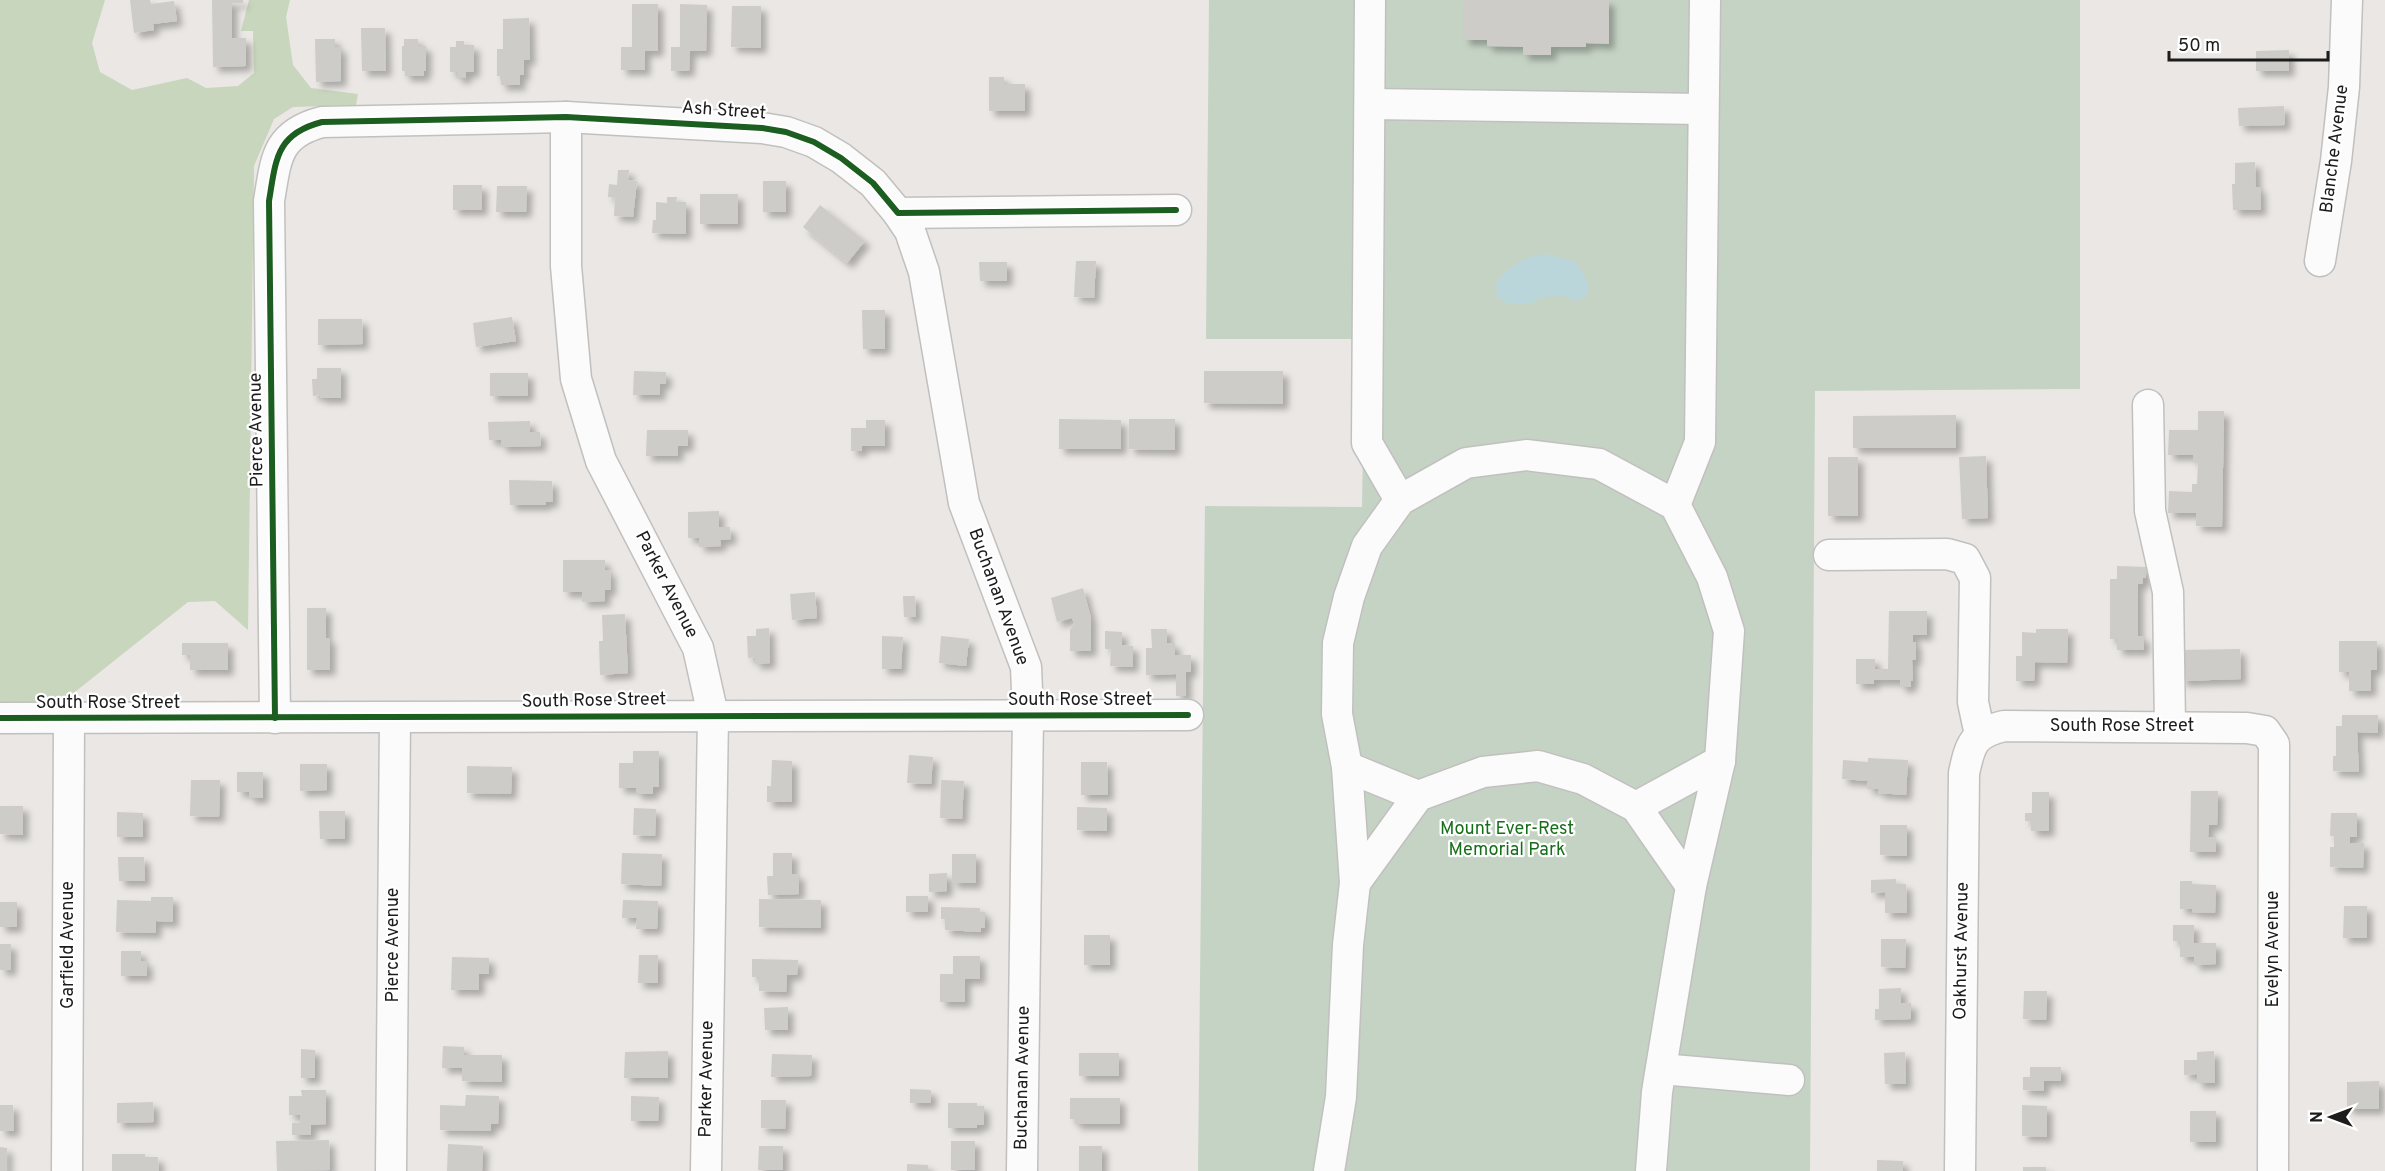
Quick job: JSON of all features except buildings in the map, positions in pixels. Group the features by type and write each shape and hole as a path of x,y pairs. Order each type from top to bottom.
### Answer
{"street":[{"path":"1370,0 1367,443 1400,500"},
{"path":"1674,505 1700,442 1705,0"},
{"name":"Blanche Avenue","path":"2320,261 2342,108 2347,0"},
{"path":"1370,104 1702,109"},
{"name":"Ash Street","path":"284,143 297,131 322,123 566,117 741,126 786,132 814,142 842,158 873,183 898,213"},
{"name":"Parker Avenue","path":"566,117 566,266 576,379 601,460 698,648 713,715 706,1171"},
{"name":"Pierce Avenue","path":"275,718 269,201 274,169 284,143"},
{"path":"898,213 1176,210"},
{"name":"Buchanan Avenue","path":"898,213 910,231 924,272 964,503 1026,667 1028,715 1022,1171"},
{"path":"2148,405 2150,511 2168,592 2170,726"},
{"path":"1329,1171 1341,1097 1348,945 1355,883 1347,767 1337,714 1338,643 1349,597 1367,546 1400,500 1466,463 1526,455 1599,464 1674,505 1712,577 1729,631 1720,761 1691,886 1657,1092 1651,1171"},
{"path":"1829,555 1947,554 1965,559 1975,578 1973,702 1980,735"},
{"name":"South Rose Street","path":"0,718 1188,715"},
{"name":"Garfield Avenue","path":"67,1171 69,718"},
{"name":"Pierce Avenue","path":"391,1171 394,718"},
{"name":"South Rose Street","path":"1980,735 1988,730 2004,726 2222,726 2265,731"},
{"name":"Evelyn Avenue","path":"2265,731 2274,744 2273,1171"},
{"name":"Oakhurst Avenue","path":"1960,1171 1964,773 1970,747 1980,735"},
{"path":"1636,807 1720,761"},
{"path":"1355,883 1418,796 1483,772 1538,766 1583,779 1636,807 1691,886"},
{"path":"1347,767 1418,796"},
{"path":"1661,1069 1789,1080"}],"green space":[{"path":"0,0 105,0 92,43 100,72 132,90 187,78 206,88 238,86 254,73 253,31 241,31 249,0 290,0 286,17 293,65 311,88 358,94 356,105 293,107 274,119 254,166 248,630 215,601 188,602 51,711 0,711"},
{"name":"Mount Ever-Rest Memorial Park","path":"1209,0 2080,0 2080,389 1815,391 1810,1171 1198,1171 1205,506 1362,507 1365,339 1206,339"}],"water":[{"path":"1547,254 1576,262 1588,282 1588,295 1578,301 1564,296 1543,297 1529,304 1509,304 1497,297 1496,283 1506,271 1525,259"}],"cycle path":[{"path":"275,718 269,201 281,150 287,141 307,127 322,122 566,117 762,128 786,132 814,142 841,158 873,183 898,213 1176,210"},
{"path":"0,718 1188,715"}]}
